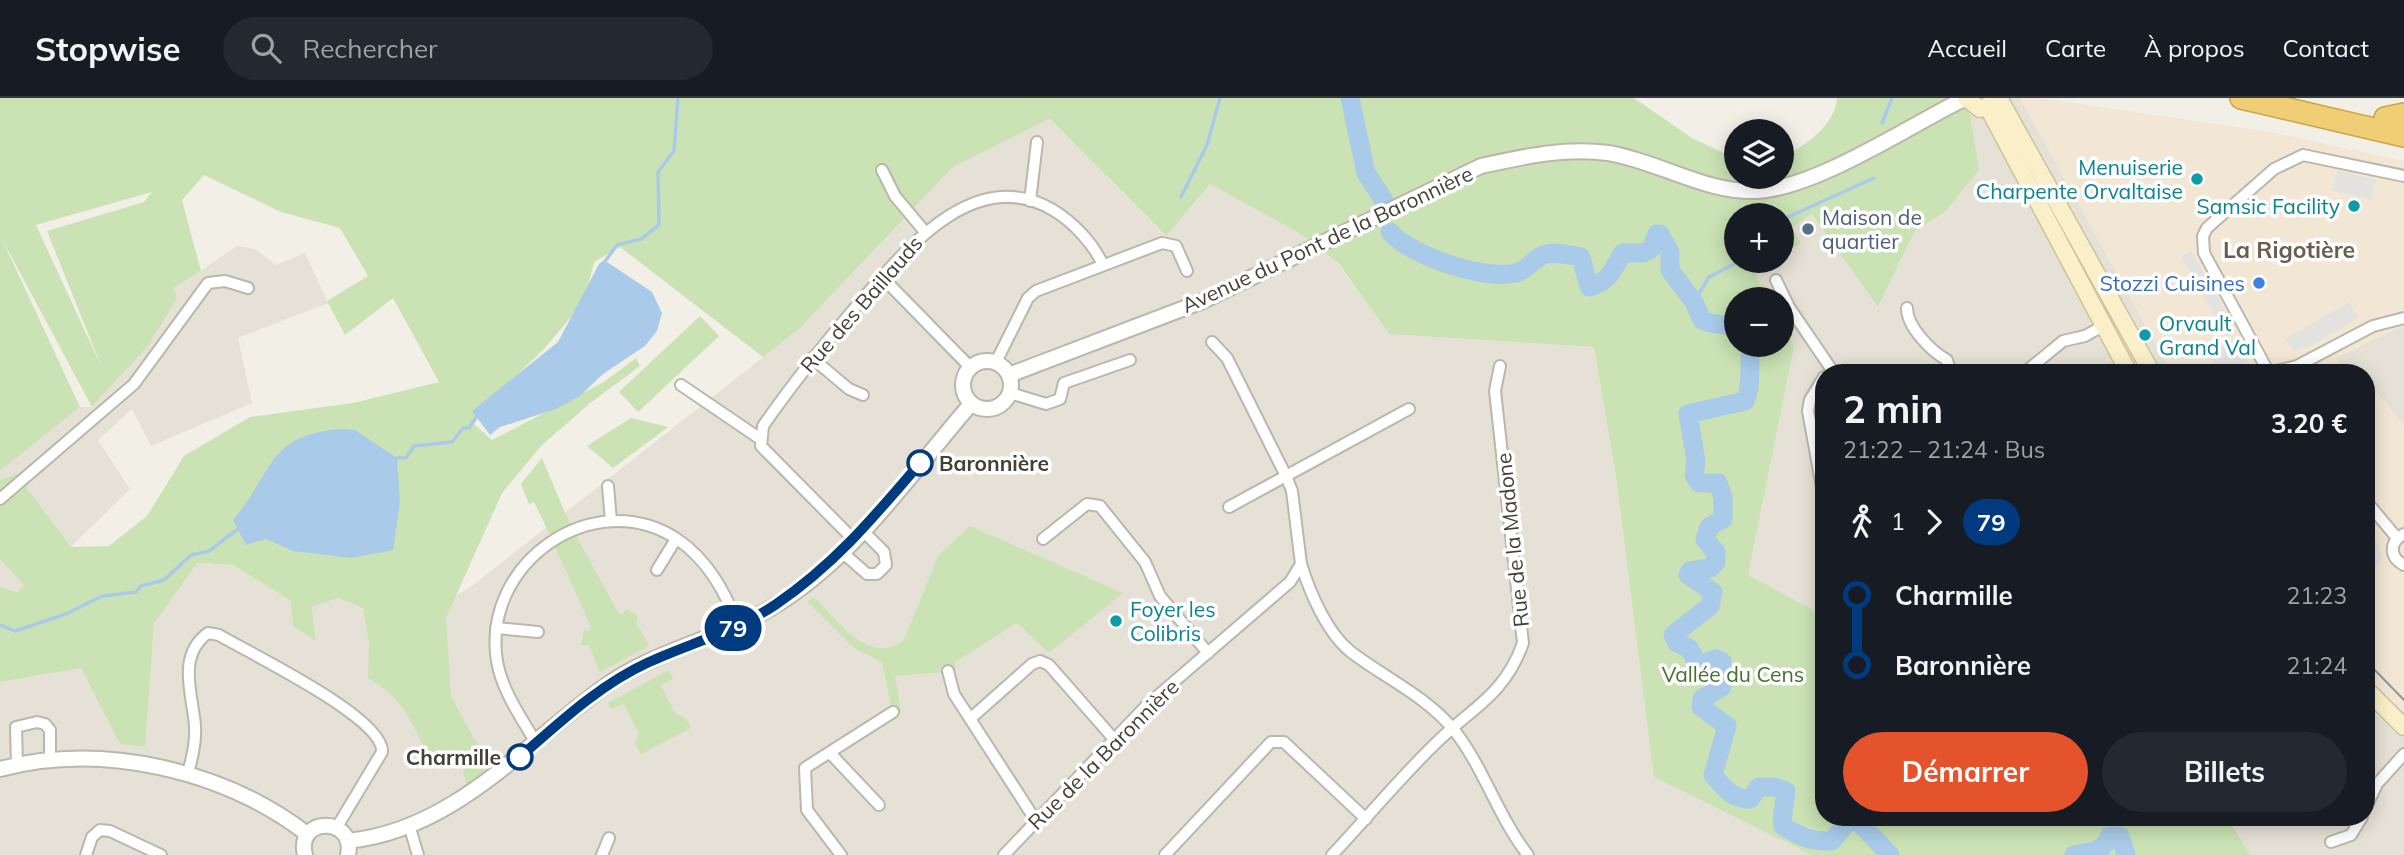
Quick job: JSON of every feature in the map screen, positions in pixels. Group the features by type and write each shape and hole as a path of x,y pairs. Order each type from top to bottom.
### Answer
{"highway":[{"path":"2241,98 2404,136"},
{"path":"2297,98 2398,118"},
{"path":"2318,117 2340,131 2404,148"}],"main road":[{"path":"1966,98 1976,108 1995,101"},
{"path":"1995,101 2103,326 2124,364"},
{"path":"1995,101 2147,364"},
{"path":"2375,698 2404,727"}],"street":[{"name":"Avenue du Pont de la Baronnière","path":"1009,375 1203,300 1481,166 1519,158 1582,151 1609,153 1713,185 1756,191 1798,182 1858,155 1966,98"},
{"path":"1030,201 1037,142"},
{"path":"2264,364 2204,253 2203,236 2207,228 2274,169 2303,155 2404,176"},
{"path":"882,170 895,196 925,232"},
{"name":"Rue des Baillauds","path":"760,438 763,426 812,358 925,232 953,213 986,201 1030,201 1044,205 1072,224 1097,253 1103,265"},
{"path":"996,362 1028,298 1036,291 1169,243 1176,246 1187,271"},
{"path":"882,277 970,367"},
{"path":"1776,280 1789,307 1824,364"},
{"path":"0,499 134,384 208,283 225,281 248,288"},
{"path":"1907,308 1910,320 1934,353 1947,360 1948,364"},
{"path":"2301,364 2373,326 2404,319"},
{"path":"2035,364 2063,341 2085,336 2103,326"},
{"path":"1212,342 1227,358 1286,476 1292,491 1301,564 1307,582 1334,633 1349,650 1435,710 1452,728 1464,744 1505,822 1528,855"},
{"path":"812,358 849,389 863,395"},
{"path":"1010,393 1046,404 1060,399 1065,383 1130,360"},
{"path":"981,361 996,362 1009,375 1010,393 1003,403 992,409 971,404 962,386 970,367 981,361"},
{"name":"Rue de la Madone","path":"1332,855 1452,728 1490,698 1514,670 1523,643 1495,391 1500,366"},
{"path":"681,385 760,438 761,446 859,535 884,552 886,565 881,571 867,574 843,553"},
{"path":"1815,393 1810,400 1808,411 1815,449"},
{"path":"337,827 348,848 409,825 463,798 504,771 608,685 648,662 774,607 843,553 971,404"},
{"path":"1229,507 1409,409"},
{"path":"608,486 611,521"},
{"path":"1044,539 1087,505 1100,506 1145,562 1160,596 1208,653"},
{"path":"2375,510 2400,536 2393,546 2393,555 2404,565"},
{"path":"536,743 504,685 497,664 496,628 510,584 534,553 575,528 611,521 645,525 676,539 712,573 738,625"},
{"path":"657,570 676,539"},
{"name":"Rue de la Baronnière","path":"1004,855 1113,738 1290,582 1301,564"},
{"path":"496,628 538,632"},
{"path":"187,775 195,724 187,688 190,663 199,639 208,634 219,635 348,709 383,743 382,752 337,827"},
{"path":"970,719 1032,664 1040,661 1049,665 1113,738"},
{"path":"948,671 954,694 1035,821"},
{"path":"841,855 807,810 803,779 805,768 892,712"},
{"path":"18,764 14,734 16,727 21,724 45,724 50,730 50,760"},
{"path":"1165,855 1271,741 1284,742 1366,818"},
{"path":"830,753 879,805"},
{"path":"2375,788 2404,754"},
{"path":"0,769 50,760 129,762 187,775 252,800 307,834"},
{"path":"305,855 303,845 307,834 320,825 337,827"},
{"path":"409,825 418,855"},
{"path":"2331,842 2351,835 2356,826"},
{"path":"86,855 92,837 100,830 110,831 161,855"},
{"path":"602,855 609,838"}],"shaded area":[{"path":"1959,98 2020,98 2167,364 1815,364 1815,611 1748,575 1794,357 1794,287 1762,287 1756,273 1794,273 1794,227 1812,214 1879,306 1915,231 1945,212"},
{"path":"2020,98 2040,98 2271,132 2404,161 2404,325 2336,358 2340,364 2167,364"},
{"path":"1050,119 1165,236 1210,184 1297,232 1339,265 1389,334 1594,347 1617,483 1654,776 1812,855 0,855 0,682 81,668 120,744 144,747 154,624 197,563 233,565 291,601 316,640 312,607 338,598 363,610 370,642 468,589 799,329 953,167"},
{"path":"2337,170 2376,180 2371,200 2332,190"},
{"path":"237,246 255,249 276,265 305,253 328,303 238,338 252,403 151,446 132,409 98,440 130,489 71,547 27,490 0,526 0,471 80,407 92,407 149,345 177,298 174,289"},
{"path":"2191,251 2237,332 2227,337 2181,257"},
{"path":"2349,302 2359,318 2309,347 2294,352 2285,339"},
{"path":"2404,325 2404,426 2375,393 2375,364 2339,364 2335,358"},
{"path":"2239,336 2248,353 2247,361 2242,364 2214,364 2209,354"},
{"path":"2375,393 2404,426 2404,712 2375,685"},
{"path":"0,534 25,585 19,592 0,587"},
{"path":"2375,539 2382,555 2375,567"},
{"path":"2375,685 2404,712 2404,855 2250,855 2232,826 2375,826"}],"green space":[{"name":"Vallée du Cens","path":"0,98 1634,98 1692,138 1724,153 1724,189 1794,189 1794,151 1825,126 1831,118 1837,98 1959,98 1970,115 1979,170 1945,212 1915,231 1878,307 1812,214 1794,227 1794,203 1724,203 1724,273 1756,273 1762,287 1724,287 1724,357 1792,357 1748,575 1815,611 1815,826 2232,826 2250,855 1812,855 1654,777 1617,483 1594,347 1389,334 1339,264 1297,232 1210,184 1166,236 1050,119 953,167 799,329 763,357 620,247 594,262 584,301 544,349 488,402 474,424 492,440 604,382 636,358 640,366 589,404 541,446 502,493 446,618 451,696 474,739 498,770 467,786 459,755 427,754 404,710 389,693 368,678 369,642 363,609 338,598 312,607 316,641 293,626 291,601 233,565 197,563 154,624 145,747 120,744 81,668 0,682 0,587 18,592 24,585 0,559 0,480 16,474 71,547 109,546 147,516 184,456 250,417 353,403 439,382 393,298 345,335 327,301 368,276 340,228 281,212 204,175 182,200 201,271 174,288 177,298 149,345 92,407 1,237 80,407 0,471","holes":["152,192 144,202 47,231 102,368 36,225"]},
{"path":"1794,231 1801,243 1794,248"},
{"path":"700,316 719,336 638,412 619,392"},
{"path":"631,418 668,427 613,468 587,446"},
{"path":"542,458 571,527 551,537 534,502 529,504 521,484"},
{"path":"970,526 1123,593 1049,653 1017,623 955,662 956,671 895,676 901,711 893,715 882,662 854,648 807,601 814,597 844,628 866,644 878,648 891,647 904,640 938,556"},
{"path":"574,532 619,614 623,614 626,609 638,616 636,622 649,646 600,672 589,645 581,645 584,630 590,631 591,627 553,542"},
{"path":"669,670 673,679 661,685 675,714 685,717 691,728 641,754 635,743 639,734 624,704 611,709 608,703"}],"water":[{"path":"604,260 652,292 662,313 657,331 645,346 603,374 580,396 556,409 500,427 490,435 472,411 558,342 599,264"},
{"path":"340,429 355,430 397,458 400,502 393,550 351,558 293,551 266,539 246,545 233,520 275,458 299,439"}],"waterway":[{"path":"606,260 617,245 641,239 659,225 658,172 674,151 678,98"},
{"path":"1181,197 1207,145 1220,98"},
{"path":"1350,98 1366,173 1385,202"},
{"path":"1882,123 1892,98"},
{"path":"1794,214 1874,178"},
{"path":"1390,232 1431,258 1485,273 1516,273 1547,254 1581,257 1589,287 1607,278 1623,253 1643,253 1651,249 1657,234 1660,234 1670,252 1670,270 1694,302 1702,320 1724,324"},
{"path":"1694,302 1709,277 1724,269"},
{"path":"1750,357 1749,388 1745,401 1688,414 1696,461 1694,475 1699,483 1718,483 1723,497 1723,519 1709,527 1705,540 1716,552 1716,562 1710,568 1690,571 1688,575 1713,592 1710,606 1673,635 1677,643 1689,648 1698,665 1716,659 1722,662 1722,687 1702,699 1701,707 1727,726 1713,775 1733,795 1744,799 1750,799 1759,787 1774,787 1786,791 1783,826 1801,836 1832,841 1845,826"},
{"path":"397,458 406,458 414,446 452,442 463,428 469,428 477,416"},
{"path":"0,625 15,631 66,614 102,596 136,592 141,586 164,580 191,555 209,551 238,529"},
{"path":"1863,826 1890,855"},
{"path":"2074,855 2100,849 2109,836 2120,836 2126,855"}],"tram line":[{"path":"2375,670 2404,700"}],"bus line":[{"name":"79","path":"520,757 559,721 608,685 648,662 707,640 774,607 843,553 920,463"}],"place":[{"name":"Menuiserie Charpente Orvaltaise","path":"2197,179"},
{"name":"Samsic Facility","path":"2354,206"},
{"name":"Maison de quartier","path":"1808,229"},
{"name":"Stozzi Cuisines","path":"2259,283"},
{"name":"Orvault Grand Val","path":"2145,335"},
{"name":"Baronnière","path":"920,463"},
{"name":"Foyer les Colibris","path":"1116,621"},
{"name":"Charmille","path":"520,757"}],"district":[{"name":"La Rigotière","path":"2289,249"}]}
